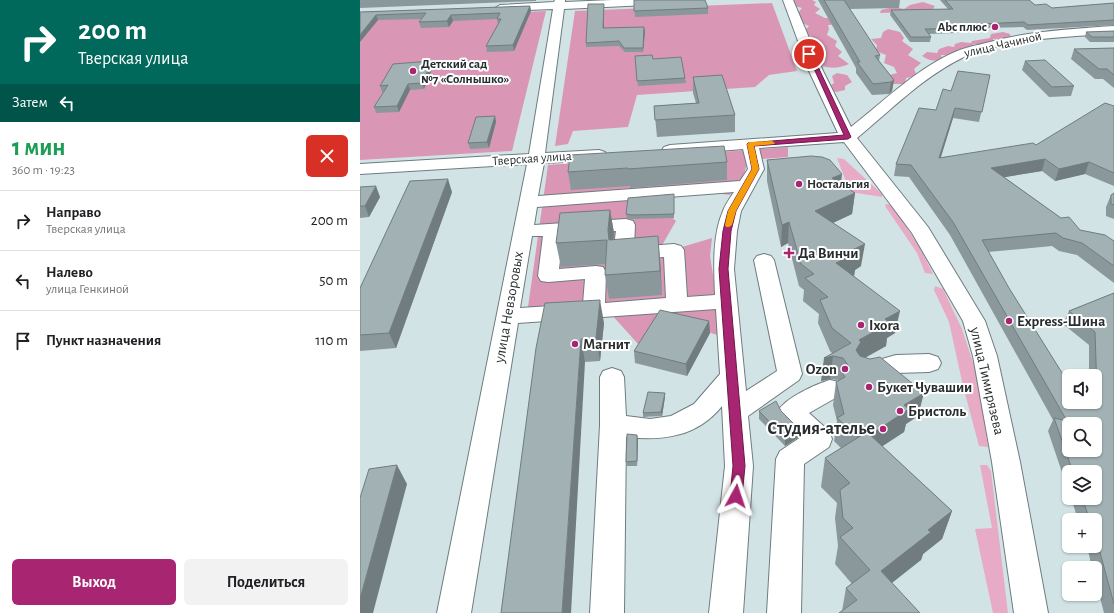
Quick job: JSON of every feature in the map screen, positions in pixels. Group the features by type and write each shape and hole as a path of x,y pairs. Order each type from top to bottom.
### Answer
{"street":[{"path":"489,8 559,3 689,0"},
{"name":"улица Тимирязева","path":"788,0 816,71 848,137 921,231 974,321 984,356 1004,454 1031,613"},
{"name":"улица Невзоровых","path":"454,613 536,159 559,3"},
{"name":"улица Чачиной","path":"848,137 935,69 958,55 980,48 1028,37 1056,33 1114,30"},
{"path":"651,151 848,137"},
{"path":"726,613 739,466 724,269 727,231 732,211 756,169 750,144"},
{"name":"Тверская улица","path":"360,169 614,154"},
{"path":"528,202 747,186"},
{"path":"522,231 626,225 624,254 674,250 677,304"},
{"path":"554,229 548,276 596,272 593,311"},
{"path":"736,412 790,374 764,260"},
{"path":"507,316 727,301"},
{"path":"866,372 896,364 929,363"},
{"path":"613,425 650,429 675,426 703,411 733,375"},
{"path":"607,613 613,425 612,377"},
{"path":"784,613 790,459 819,439 791,411 830,389"}],"shaded area":[{"path":"793,0 812,0 816,2 814,5 820,9 815,13 825,18 842,18 846,24 828,25 829,29 827,35 837,41 835,46 842,52 838,56 849,64 833,68 817,64 820,57 810,43 813,38 804,31 809,26 802,23 798,13 802,8 795,6"},
{"path":"923,2 935,6 932,10 918,11 908,9 906,12 880,13 881,10 894,7 904,9 910,5"},
{"path":"772,3 797,71 769,75 755,87 637,95 628,127 573,131 568,144 555,146 575,11"},
{"path":"546,11 512,151 360,160 360,20"},
{"path":"888,29 900,32 904,38 902,41 913,49 908,55 921,63 914,69 917,76 906,78 905,84 891,84 886,76 897,73 894,67 884,63 886,55 876,51 877,45 871,39 881,38 883,32"},
{"path":"1003,32 1010,34 1011,38 993,39 993,42 973,44 974,47 966,50 958,49 958,52 950,55 941,55 942,58 939,60 929,60 922,56 927,52 937,53 939,49 948,46 954,47 955,44 961,42 971,43 972,41 990,38 991,34"},
{"path":"837,73 847,75 852,82 845,86 845,90 836,92 828,87 834,83 832,76"},
{"path":"788,147 788,157 748,160 743,178 730,195 707,192 649,197 676,221 661,247 682,247 712,238 710,256 723,337 663,317 638,344 611,314 528,307 548,165"},
{"path":"837,158 844,159 882,194 882,197 850,192"},
{"path":"886,204 892,205 920,248 933,274 925,273 917,253 885,206"},
{"path":"935,286 943,289 962,329 977,375 988,447 979,446 963,386 949,322 934,290"},
{"path":"980,465 987,465 991,471 1008,613 993,613 975,529 992,528"}],"building":[{"path":"634,0 705,0 708,8 634,11"},
{"path":"824,0 844,0 880,55 875,56 894,80 891,82 873,84 857,62 860,62"},
{"path":"945,0 1029,0 1035,5 1046,4 1052,8 1114,3 1114,20 1028,25 1024,22 980,24 983,28 925,29 931,37 911,37 891,10 953,9"},
{"path":"588,4 604,4 603,28 644,27 643,48 624,48 619,41 586,43"},
{"path":"530,6 513,45 486,46 501,19 497,19 500,13 451,15 447,21 419,22 426,13 376,15 360,35 360,12"},
{"path":"1114,31 1114,37 1092,37 1086,32"},
{"path":"1114,48 1114,75 1107,69 1099,69 1074,49"},
{"path":"652,55 653,59 681,57 685,78 637,81 635,56"},
{"path":"1045,60 1074,86 1052,87 1025,61"},
{"path":"432,61 422,83 408,84 397,106 374,107 388,85 380,86 393,64"},
{"path":"958,71 990,75 982,112 955,108 939,158 1033,143 1036,145 1105,103 1114,106 1114,173 1089,162 1059,169 1045,159 991,168 1061,218 1069,217 1080,230 1105,235 1114,241 1114,266 1082,243 1063,238 1056,233 982,240 1009,288 1062,373 1062,409 1102,409 1102,369 1096,369 1095,332 1069,311 1114,293 1114,604 1100,553 1102,553 1102,513 1087,513 1085,505 1102,505 1102,465 1071,465 1068,457 1102,457 1102,417 1065,417 953,222 911,165 896,164 919,108 936,110 943,89 951,91"},
{"path":"722,75 735,115 655,120 654,106 699,103 693,77"},
{"path":"495,116 487,142 468,143 476,117"},
{"path":"724,146 727,162 568,172 570,155"},
{"path":"811,156 822,157 830,160 842,174 832,178 855,193 815,211 865,244 852,250 857,253 836,263 900,311 885,319 890,323 859,340 861,342 856,350 860,356 870,359 880,357 924,393 904,405 909,409 870,435 867,432 858,437 837,418 844,414 836,382 845,377 843,374 848,365 843,358 833,356 824,358 851,343 832,328 820,300 828,297 805,278 814,274 801,264 789,222 782,225 767,160"},
{"path":"448,179 389,333 360,335 360,288 410,181"},
{"path":"376,186 365,206 360,206 360,187"},
{"path":"1114,193 1114,205 1111,204 1111,195"},
{"path":"674,194 674,214 626,214 628,198"},
{"path":"610,210 608,230 609,240 658,236 660,271 605,275 607,240 556,243 560,213"},
{"path":"600,300 596,338 581,339 562,613 501,613 536,348 545,303"},
{"path":"660,310 709,321 686,364 634,351"},
{"path":"648,392 665,393 661,412 643,413"},
{"path":"776,401 781,411 799,429 785,438 759,411"},
{"path":"1054,418 1062,420 1062,441"},
{"path":"867,432 952,511 928,530 931,532 881,571 920,613 839,613 857,600 846,588 870,570 840,537 853,528 843,518 840,490 850,483 825,458"},
{"path":"627,434 637,435 637,461 626,462"},
{"path":"397,465 360,599 360,498 369,469"}],"slow traffic":[{"path":"729,225 732,211 756,169 750,144 772,143"}],"place":[{"name":"Аbc плюс","path":"995,27"},
{"name":"Детский сад №7 «Солнышко»","path":"413,71"},
{"name":"Ностальгия","path":"799,184"},
{"name":"Да Винчи","path":"789,253"},
{"name":"Express-Шина","path":"1009,321"},
{"name":"Ixora","path":"861,325"},
{"name":"Магнит","path":"575,344"},
{"name":"Ozon","path":"845,369"},
{"name":"Букет Чувашии","path":"869,387"},
{"name":"Бристоль","path":"900,411"},
{"name":"Студия-ателье","path":"883,429"}],"route":[{"path":"736,496 739,466 724,269 727,231 732,211 756,169 750,144 848,137 809,54"}]}
